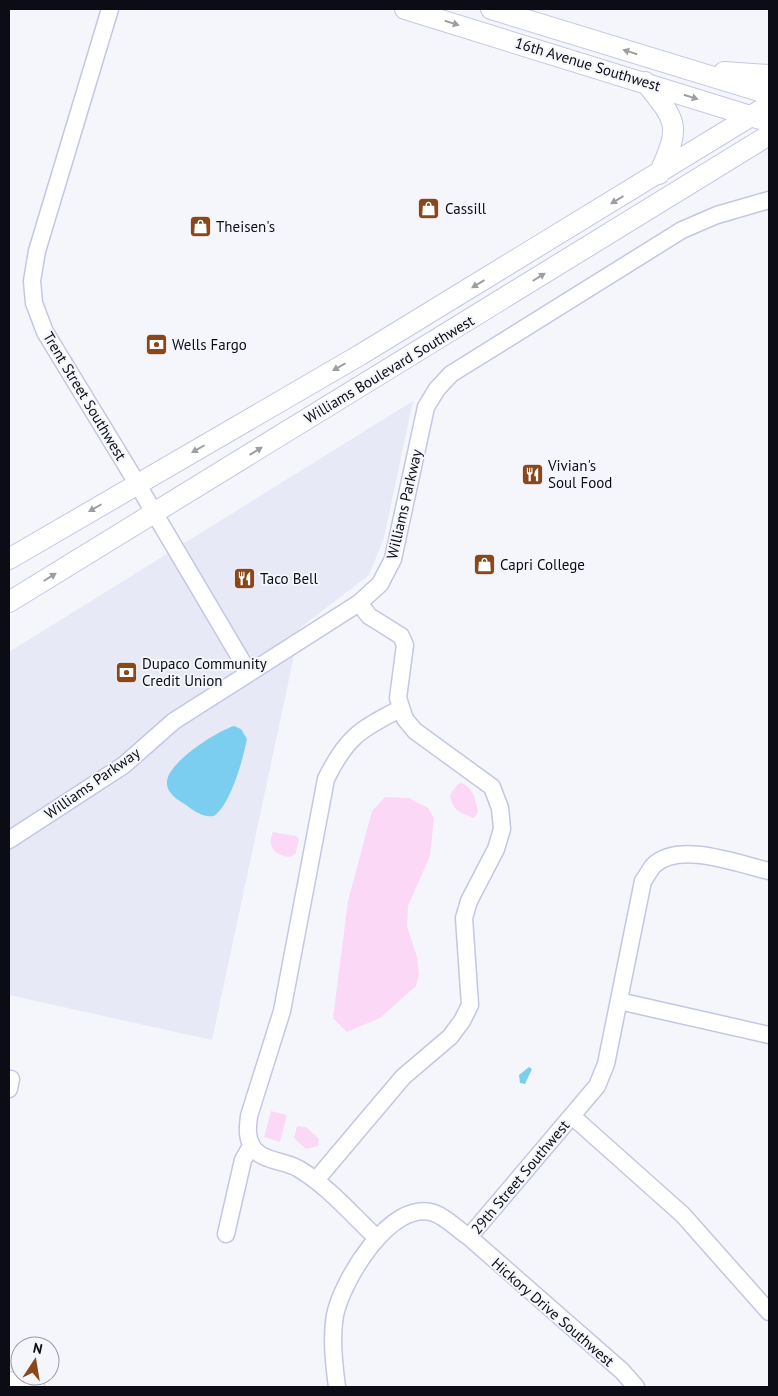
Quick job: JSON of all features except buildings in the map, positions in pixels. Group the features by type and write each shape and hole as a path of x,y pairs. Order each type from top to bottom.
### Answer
{"main road":[{"name":"16th Avenue Southwest","path":"405,9 761,119"},
{"name":"16th Avenue Southwest","path":"491,9 769,94"},
{"path":"677,66 735,74 769,75"},
{"path":"645,82 668,110 674,127 673,144 659,174"},
{"name":"Williams Boulevard Southwest","path":"9,559 360,355 659,174 761,119 769,105"},
{"name":"Williams Boulevard Southwest","path":"9,602 769,135"},
{"path":"694,181 769,151"},
{"path":"9,1382 34,1387"}],"street":[{"name":"Trent Street Southwest","path":"110,9 37,251 32,281 34,303 44,332 154,512 249,673"},
{"name":"Williams Parkway","path":"9,840 124,765 174,722 359,603 380,584 393,560 426,407 436,389 451,374 682,230 717,215 769,200"},
{"path":"316,1180 403,1077 450,1037 462,1021 470,1005 464,918 469,901 496,849 502,829 500,808 492,787 415,731 405,719 400,710 398,687 405,646 401,636 369,616 359,603"},
{"path":"377,1238 316,1180 297,1167 260,1155 252,1146 247,1132 250,1116 282,1011 326,779 336,757 348,742 364,728 400,710"},
{"name":"29th Street Southwest","path":"337,1387 334,1341 335,1314 343,1290 356,1266 377,1238 398,1219 417,1212 434,1213 468,1237 597,1086 606,1064 643,881 654,865 673,854 694,854 769,871"},
{"path":"619,1001 769,1034"},
{"path":"9,1079 11,1079 9,1090"},
{"path":"572,1116 683,1215 769,1312"},
{"path":"226,1234 243,1160 252,1146"},
{"name":"Hickory Drive Southwest","path":"468,1237 622,1371 636,1387"}],"shaded area":[{"path":"413,401 384,538 369,575 300,628 212,1040 9,995 9,652"},
{"path":"462,783 470,789 475,799 478,812 474,818 458,811 451,800 450,795 458,784"},
{"path":"385,797 409,798 428,808 434,818 430,856 408,906 407,926 417,957 419,974 416,986 380,1018 347,1032 333,1018 348,901 372,811"},
{"path":"273,832 296,836 299,839 296,853 291,857 276,853 271,846"},
{"path":"271,1111 287,1115 280,1142 264,1137"},
{"path":"297,1126 306,1127 319,1139 318,1146 306,1149 294,1138"}],"water":[{"path":"234,726 241,729 247,739 235,781 226,802 220,810 214,816 203,815 170,793 167,786 169,774 194,749 216,734"},
{"path":"529,1067 532,1069 525,1084 520,1083 519,1075"}],"place":[{"name":"Cassill","path":"429,208"},
{"name":"Theisen's","path":"200,226"},
{"name":"Wells Fargo","path":"156,344"},
{"name":"Vivian's Soul Food","path":"532,474"},
{"name":"Capri College","path":"484,564"},
{"name":"Taco Bell","path":"244,578"},
{"name":"Dupaco Community Credit Union","path":"126,672"}]}
